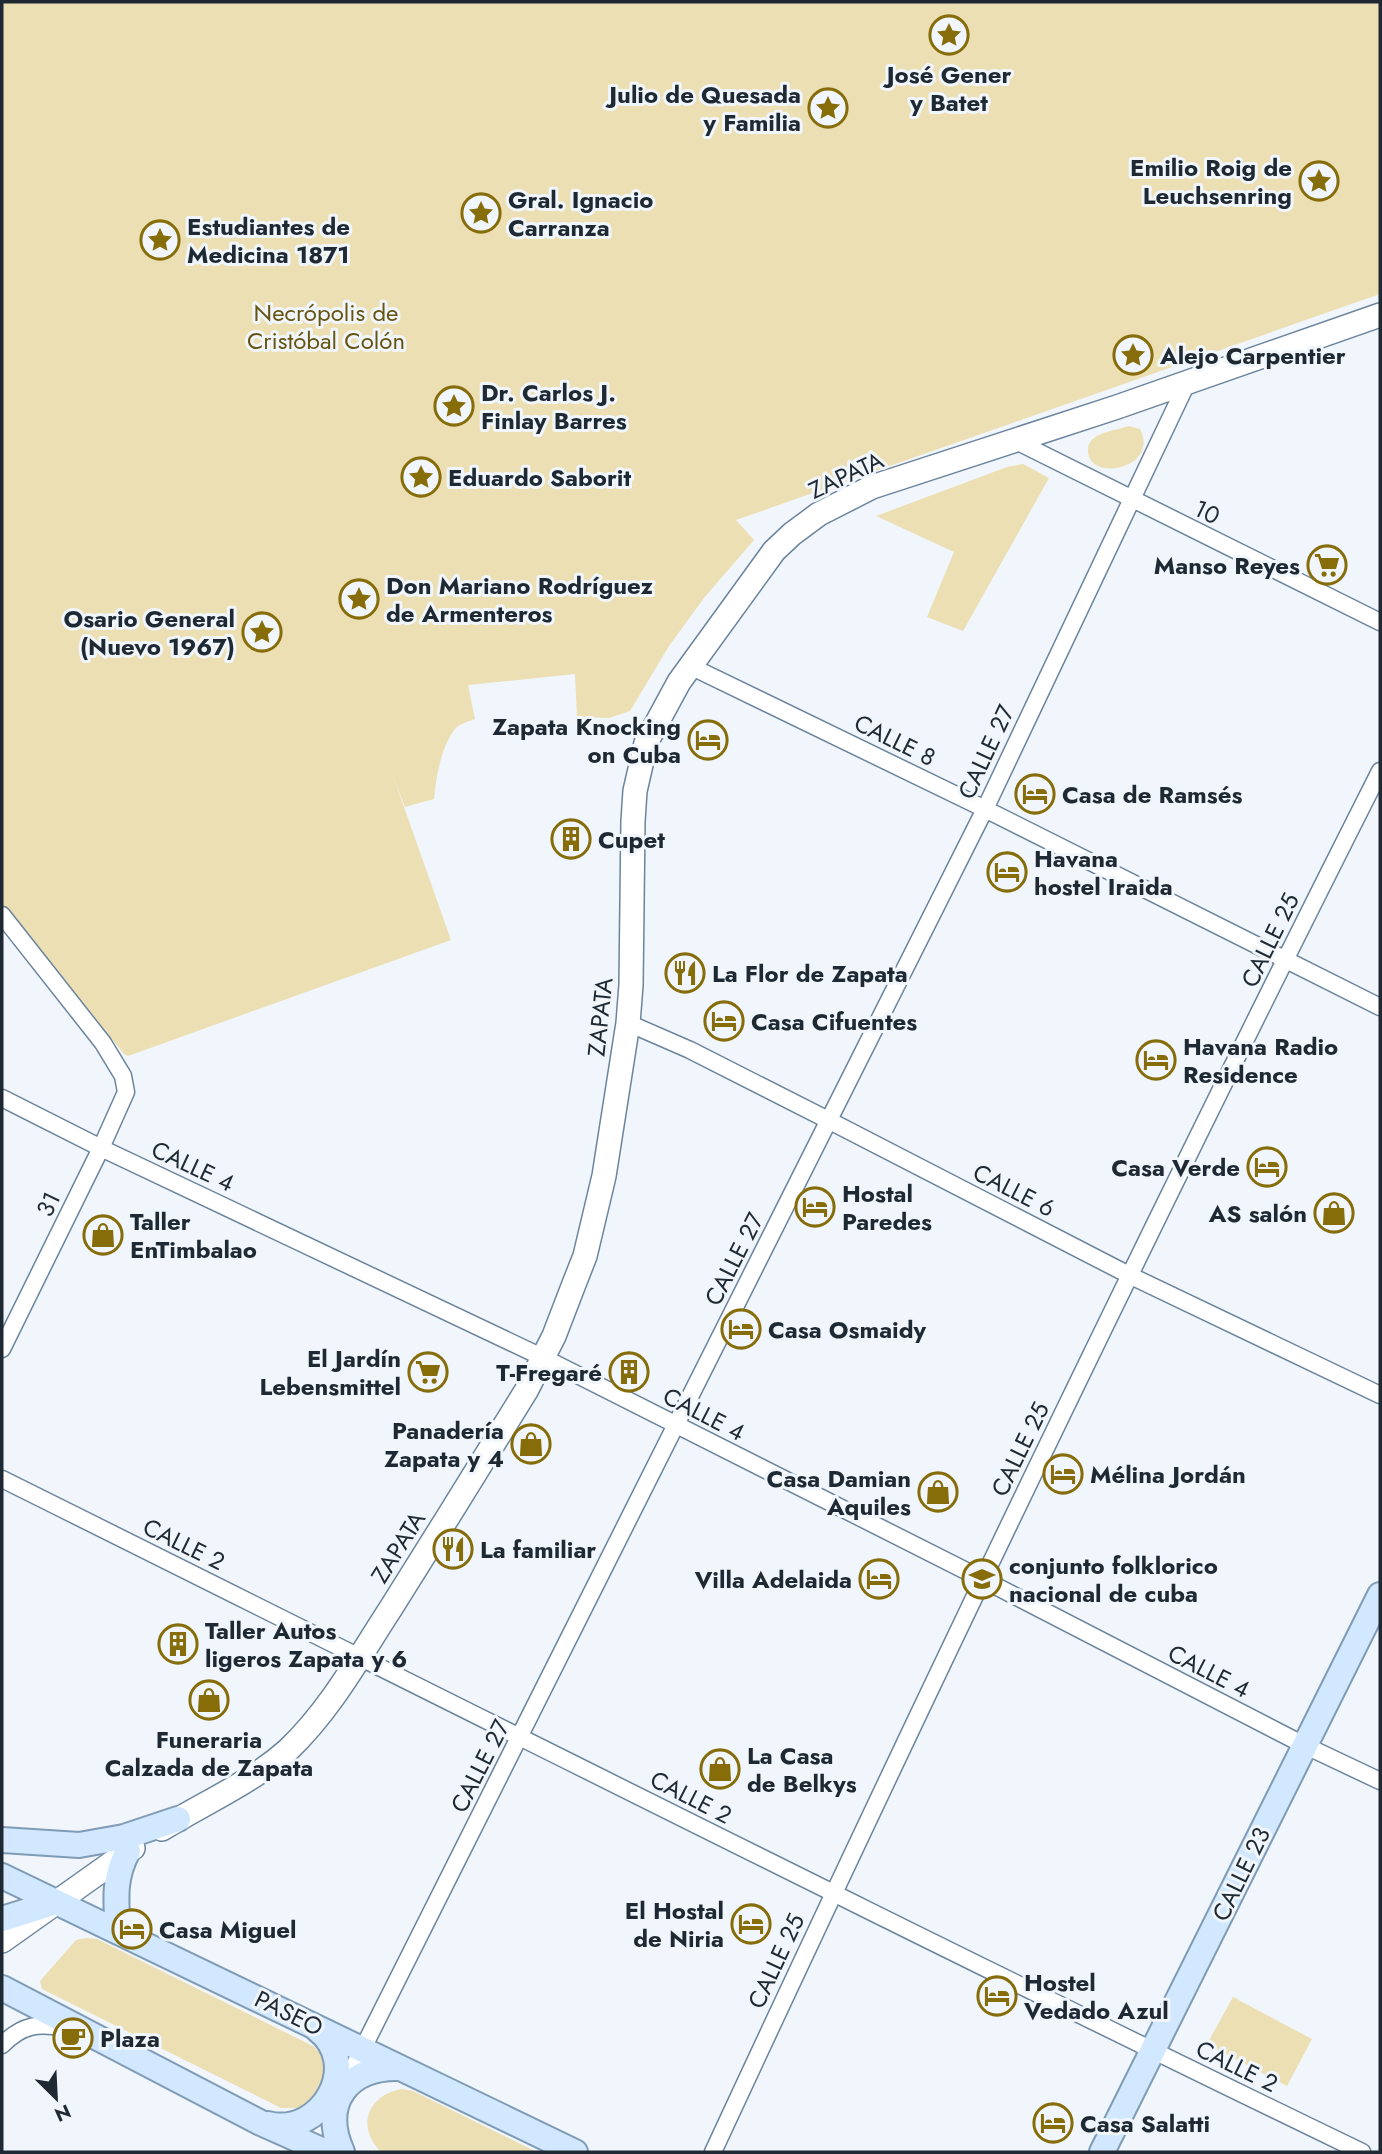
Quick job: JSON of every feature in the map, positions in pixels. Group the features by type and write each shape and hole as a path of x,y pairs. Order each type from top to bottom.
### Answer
{"main road":[{"name":"ZAPATA","path":"2,1941 128,1851 259,1773 288,1750 329,1704 517,1407 544,1359 584,1256 599,1202 628,1023 635,791 646,743 690,666 774,551 807,522 834,505 872,487 1016,441 1380,315"},
{"name":"CALLE 23","path":"1101,2152 1154,2051 1380,1595"},
{"path":"2,1840 79,1845 124,1837 178,1819"},
{"path":"118,1932 116,1884 120,1865 128,1851"},
{"name":"PASEO","path":"2,1876 575,2152"},
{"path":"2,1919 34,1911 55,1902"},
{"path":"2,1987 318,2151"},
{"path":"2,2002 29,2008 85,2031"},
{"path":"261,2123 277,2126 301,2122 322,2109 331,2096 337,2080 337,2063 323,2034 307,2021"},
{"path":"342,2152 334,2135 333,2117 338,2099 348,2084 363,2073 380,2067 401,2068"}],"street":[{"name":"CALLE 27","path":"318,2151 338,2099 362,2049 522,1736 985,809 1187,383"},
{"name":"10","path":"1016,441 1380,622"},
{"name":"CALLE 8","path":"690,666 985,809 1380,1007"},
{"name":"CALLE 25","path":"713,2152 982,1579 1380,771"},
{"name":"31","path":"2,915 103,1044 123,1076 126,1092 2,1349"},
{"name":"CALLE 6","path":"628,1023 830,1121 1131,1276 1380,1395"},
{"name":"CALLE 4","path":"2,1098 544,1359 982,1579 1304,1745 1380,1781"},
{"name":"CALLE 2","path":"2,1479 522,1736 832,1894 1362,2152"},
{"path":"2,2045 20,2031 42,2024 85,2031"}],"green space":[{"name":"Necrópolis de Cristóbal Colón","path":"2,2 1380,2 1380,294 736,520 754,540 704,598 669,646 630,711 609,718 577,717 575,674 468,685 475,719 459,726 450,736 440,762 434,799 405,807 392,773 451,940 128,1056 2,903"},
{"path":"1129,426 1140,429 1144,443 1140,454 1132,462 1109,469 1098,466 1091,460 1088,447 1093,438"},
{"path":"1023,464 1049,478 963,631 927,617 954,552 876,516 1007,467"},
{"path":"97,1939 313,2046 321,2055 324,2064 326,2086 302,2108 281,2108 42,1989 40,1981 76,1940"},
{"path":"1233,1997 1312,2039 1287,2086 1207,2044"},
{"path":"402,2089 413,2091 537,2152 381,2152 369,2132 369,2113 380,2098"}],"place":[{"name":"José Gener y Batet","path":"949,35"},
{"name":"Julio de Quesada y Familia","path":"828,108"},
{"name":"Emilio Roig de Leuchsenring","path":"1319,181"},
{"name":"Gral. Ignacio Carranza","path":"481,213"},
{"name":"Estudiantes de Medicina 1871","path":"160,240"},
{"name":"Alejo Carpentier","path":"1133,355"},
{"name":"Dr. Carlos J. Finlay Barres","path":"454,406"},
{"name":"Eduardo Saborit","path":"421,477"},
{"name":"Manso Reyes","path":"1327,565"},
{"name":"Don Mariano Rodríguez de Armenteros","path":"359,599"},
{"name":"Osario General (Nuevo 1967)","path":"262,632"},
{"name":"Zapata Knocking on Cuba","path":"708,740"},
{"name":"Casa de Ramsés","path":"1035,794"},
{"name":"Cupet","path":"571,839"},
{"name":"Havana hostel Iraida","path":"1007,872"},
{"name":"La Flor de Zapata","path":"685,973"},
{"name":"Casa Cifuentes","path":"724,1021"},
{"name":"Havana Radio Residence","path":"1156,1060"},
{"name":"Casa Verde","path":"1267,1167"},
{"name":"Hostal Paredes","path":"815,1207"},
{"name":"AS salón","path":"1334,1213"},
{"name":"Taller EnTimbalao","path":"103,1235"},
{"name":"Casa Osmaidy","path":"741,1329"},
{"name":"El Jardín Lebensmittel","path":"428,1372"},
{"name":"T-Fregaré","path":"629,1372"},
{"name":"Panadería Zapata y 4","path":"531,1444"},
{"name":"Mélina Jordán","path":"1063,1474"},
{"name":"Casa Damian Aquiles","path":"938,1492"},
{"name":"La familiar","path":"453,1549"},
{"name":"Villa Adelaida","path":"879,1579"},
{"name":"conjunto folklorico nacional de cuba","path":"982,1579"},
{"name":"Taller Autos ligeros Zapata y 6","path":"178,1644"},
{"name":"Funeraria Calzada de Zapata","path":"209,1700"},
{"name":"La Casa de Belkys","path":"720,1769"},
{"name":"El Hostal de Niria","path":"751,1924"},
{"name":"Casa Miguel","path":"132,1929"},
{"name":"Hostel Vedado Azul","path":"997,1996"},
{"name":"Plaza","path":"73,2038"},
{"name":"Casa Salatti","path":"1053,2123"}]}
